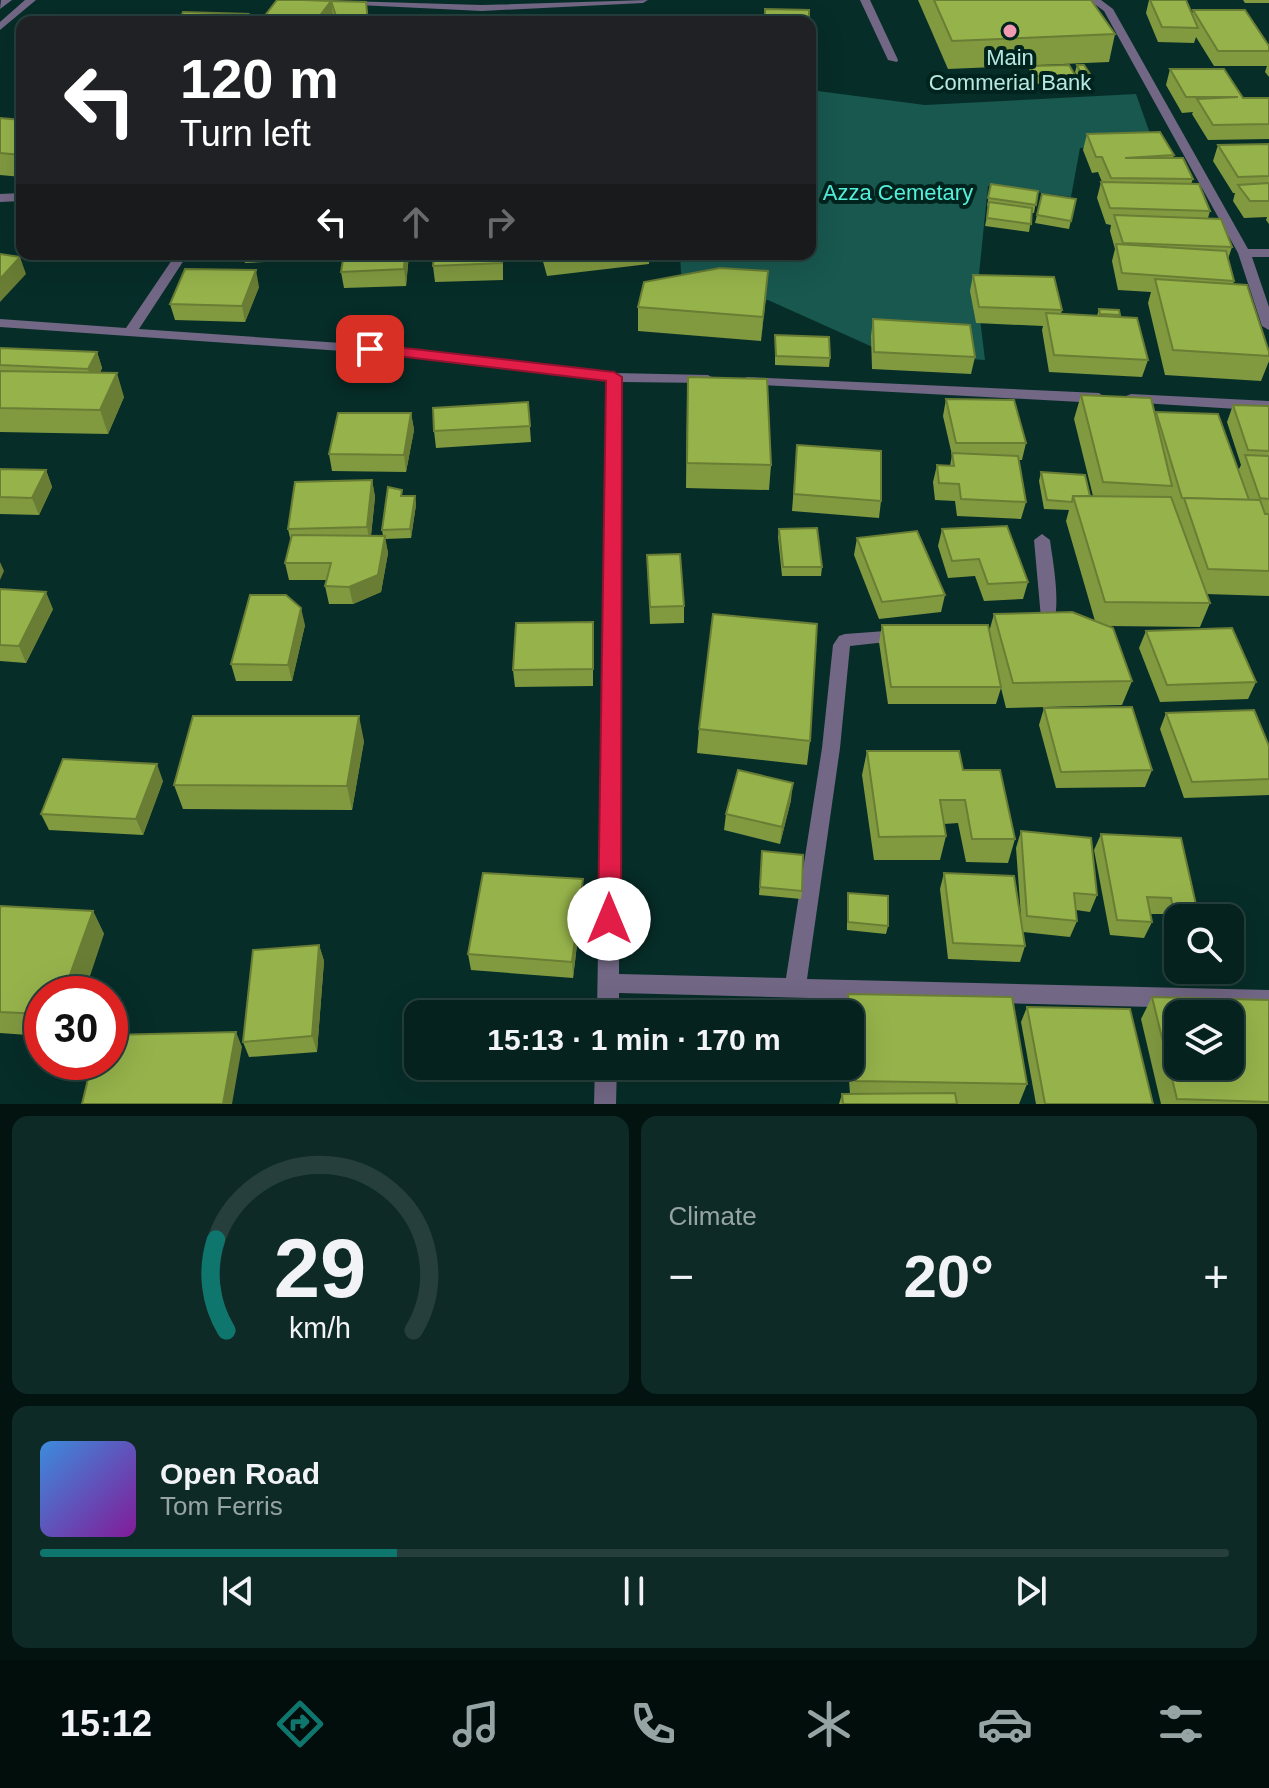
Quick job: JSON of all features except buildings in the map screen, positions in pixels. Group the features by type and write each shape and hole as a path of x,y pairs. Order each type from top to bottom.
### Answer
{"street":[{"path":"0,6 7,0"},
{"path":"0,27 31,0"},
{"path":"317,0 482,8 643,0"},
{"path":"865,0 893,60"},
{"path":"1094,0 1108,5 1244,253 1269,326"},
{"path":"1244,253 1269,253"},
{"path":"130,332 178,260"},
{"path":"0,323 370,349 614,377 718,380"},
{"path":"608,1000 614,377"},
{"path":"733,380 1269,406"},
{"path":"1028,630 1044,629 1049,619 1042,540"},
{"path":"795,987 831,748 842,645 845,640 853,638 917,635"},
{"path":"609,983 1269,1000"},
{"path":"605,1104 606,1080"}],"green space":[{"name":"Azza Cemetary","path":"816,91 925,105 1136,94 1153,142 1080,148 1071,197 988,186 977,294 985,360 886,353 768,300 683,310 680,260 816,260"}],"place":[{"name":"Main Commerial Bank","path":"1010,31"}],"route":[{"path":"370,349 614,377 609,919"}]}
